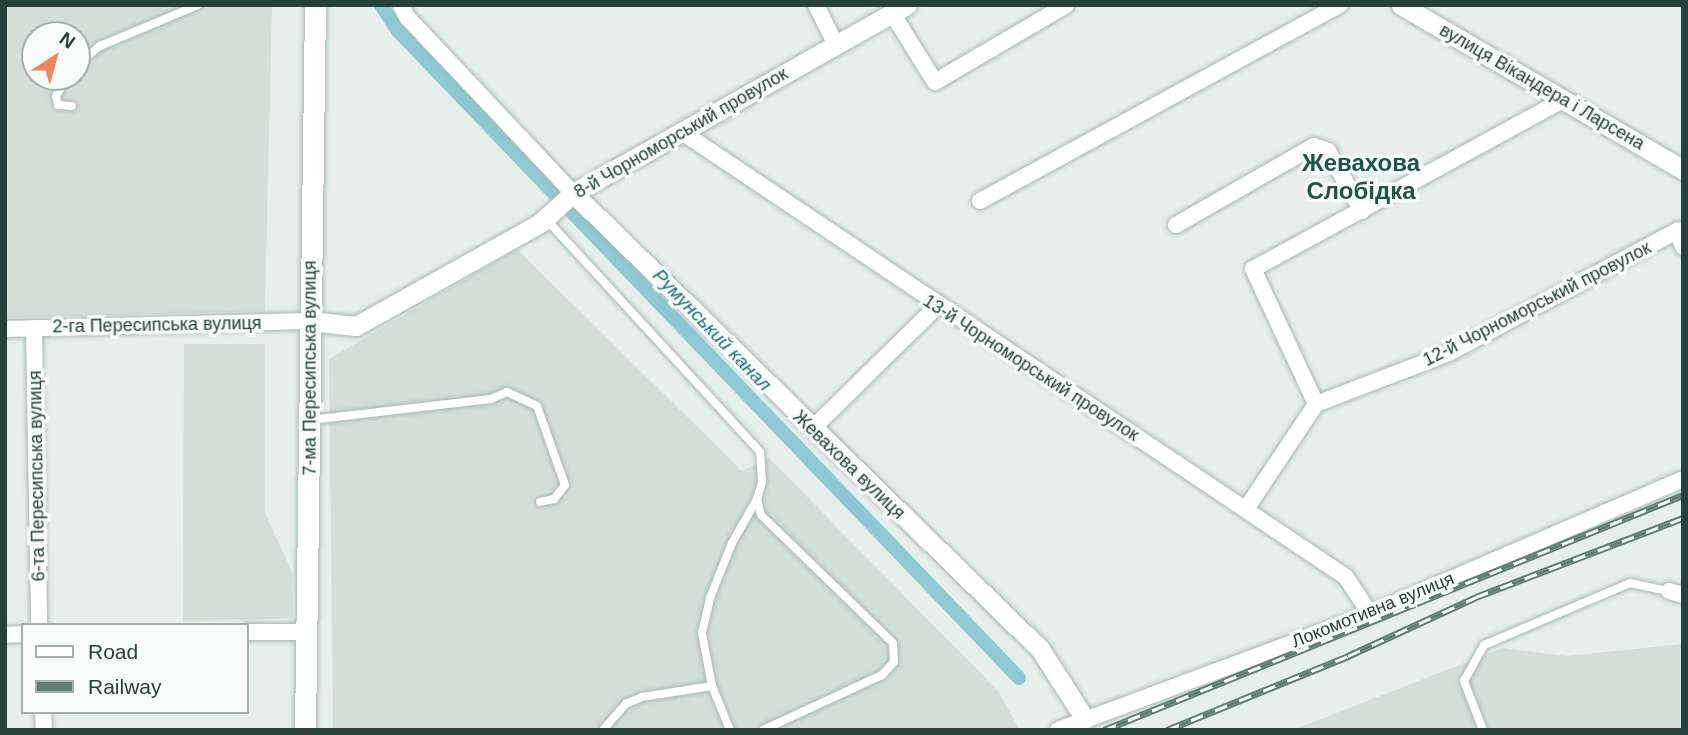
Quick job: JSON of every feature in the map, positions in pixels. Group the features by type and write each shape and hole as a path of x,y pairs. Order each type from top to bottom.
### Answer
{"main road":[{"name":"7-ма Пересипська вулиця","path":"305,730 315,5"}],"street":[{"name":"Жевахова вулиця","path":"401,5 407,17 573,193 1040,649 1085,719"},
{"path":"816,5 836,45"},
{"path":"899,9 934,82 1066,5"},
{"path":"980,201 1340,5"},
{"name":"вулиця Вікандера і Ларсена","path":"1401,5 1683,170"},
{"name":"8-й Чорноморський провулок","path":"309,321 356,326 545,218 573,193 899,9"},
{"path":"1246,509 1316,404 1253,269 1565,99"},
{"name":"13-й Чорноморський провулок","path":"681,132 937,306 1346,577 1370,614"},
{"path":"1176,225 1314,146 1328,151 1362,211"},
{"path":"1680,230 1683,247"},
{"name":"12-й Чорноморський провулок","path":"1316,404 1449,353 1680,230"},
{"path":"812,429 937,306"},
{"name":"2-га Пересипська вулиця","path":"5,329 309,321"},
{"name":"6-та Пересипська вулиця","path":"34,328 40,623"},
{"name":"Локомотивна вулиця","path":"1059,730 1370,614 1683,479"},
{"path":"248,632 307,632"}],"lane":[{"path":"91,53 100,46 198,5"},
{"path":"59,91 56,96 58,105 72,106"},
{"path":"545,218 760,452 762,482 757,499 710,598 702,633 712,686 730,730"},
{"path":"310,420 491,399 507,392 537,406 565,485 554,499 540,502"},
{"path":"757,499 761,515 893,643 894,662 882,675 763,730"},
{"path":"1483,730 1464,681 1484,645 1630,583 1676,592"},
{"path":"603,730 626,704 642,697 712,686"}],"shaded area":[{"path":"5,5 272,5 265,311 5,318"},
{"path":"517,249 742,471 769,458 999,692 1019,729 333,730 329,359"},
{"path":"184,344 265,344 265,513 292,572 293,618 183,622"},
{"path":"1683,644 1683,730 1293,730 1503,648 1567,656"}],"waterway":[{"name":"Румунський канал","path":"381,5 398,31 1019,678"}],"railway":[{"path":"1104,730 1683,495"},
{"path":"1167,730 1348,656 1476,597 1683,518"}],"district":[{"name":"Жевахова Слобідка","path":"1361,177"}]}
